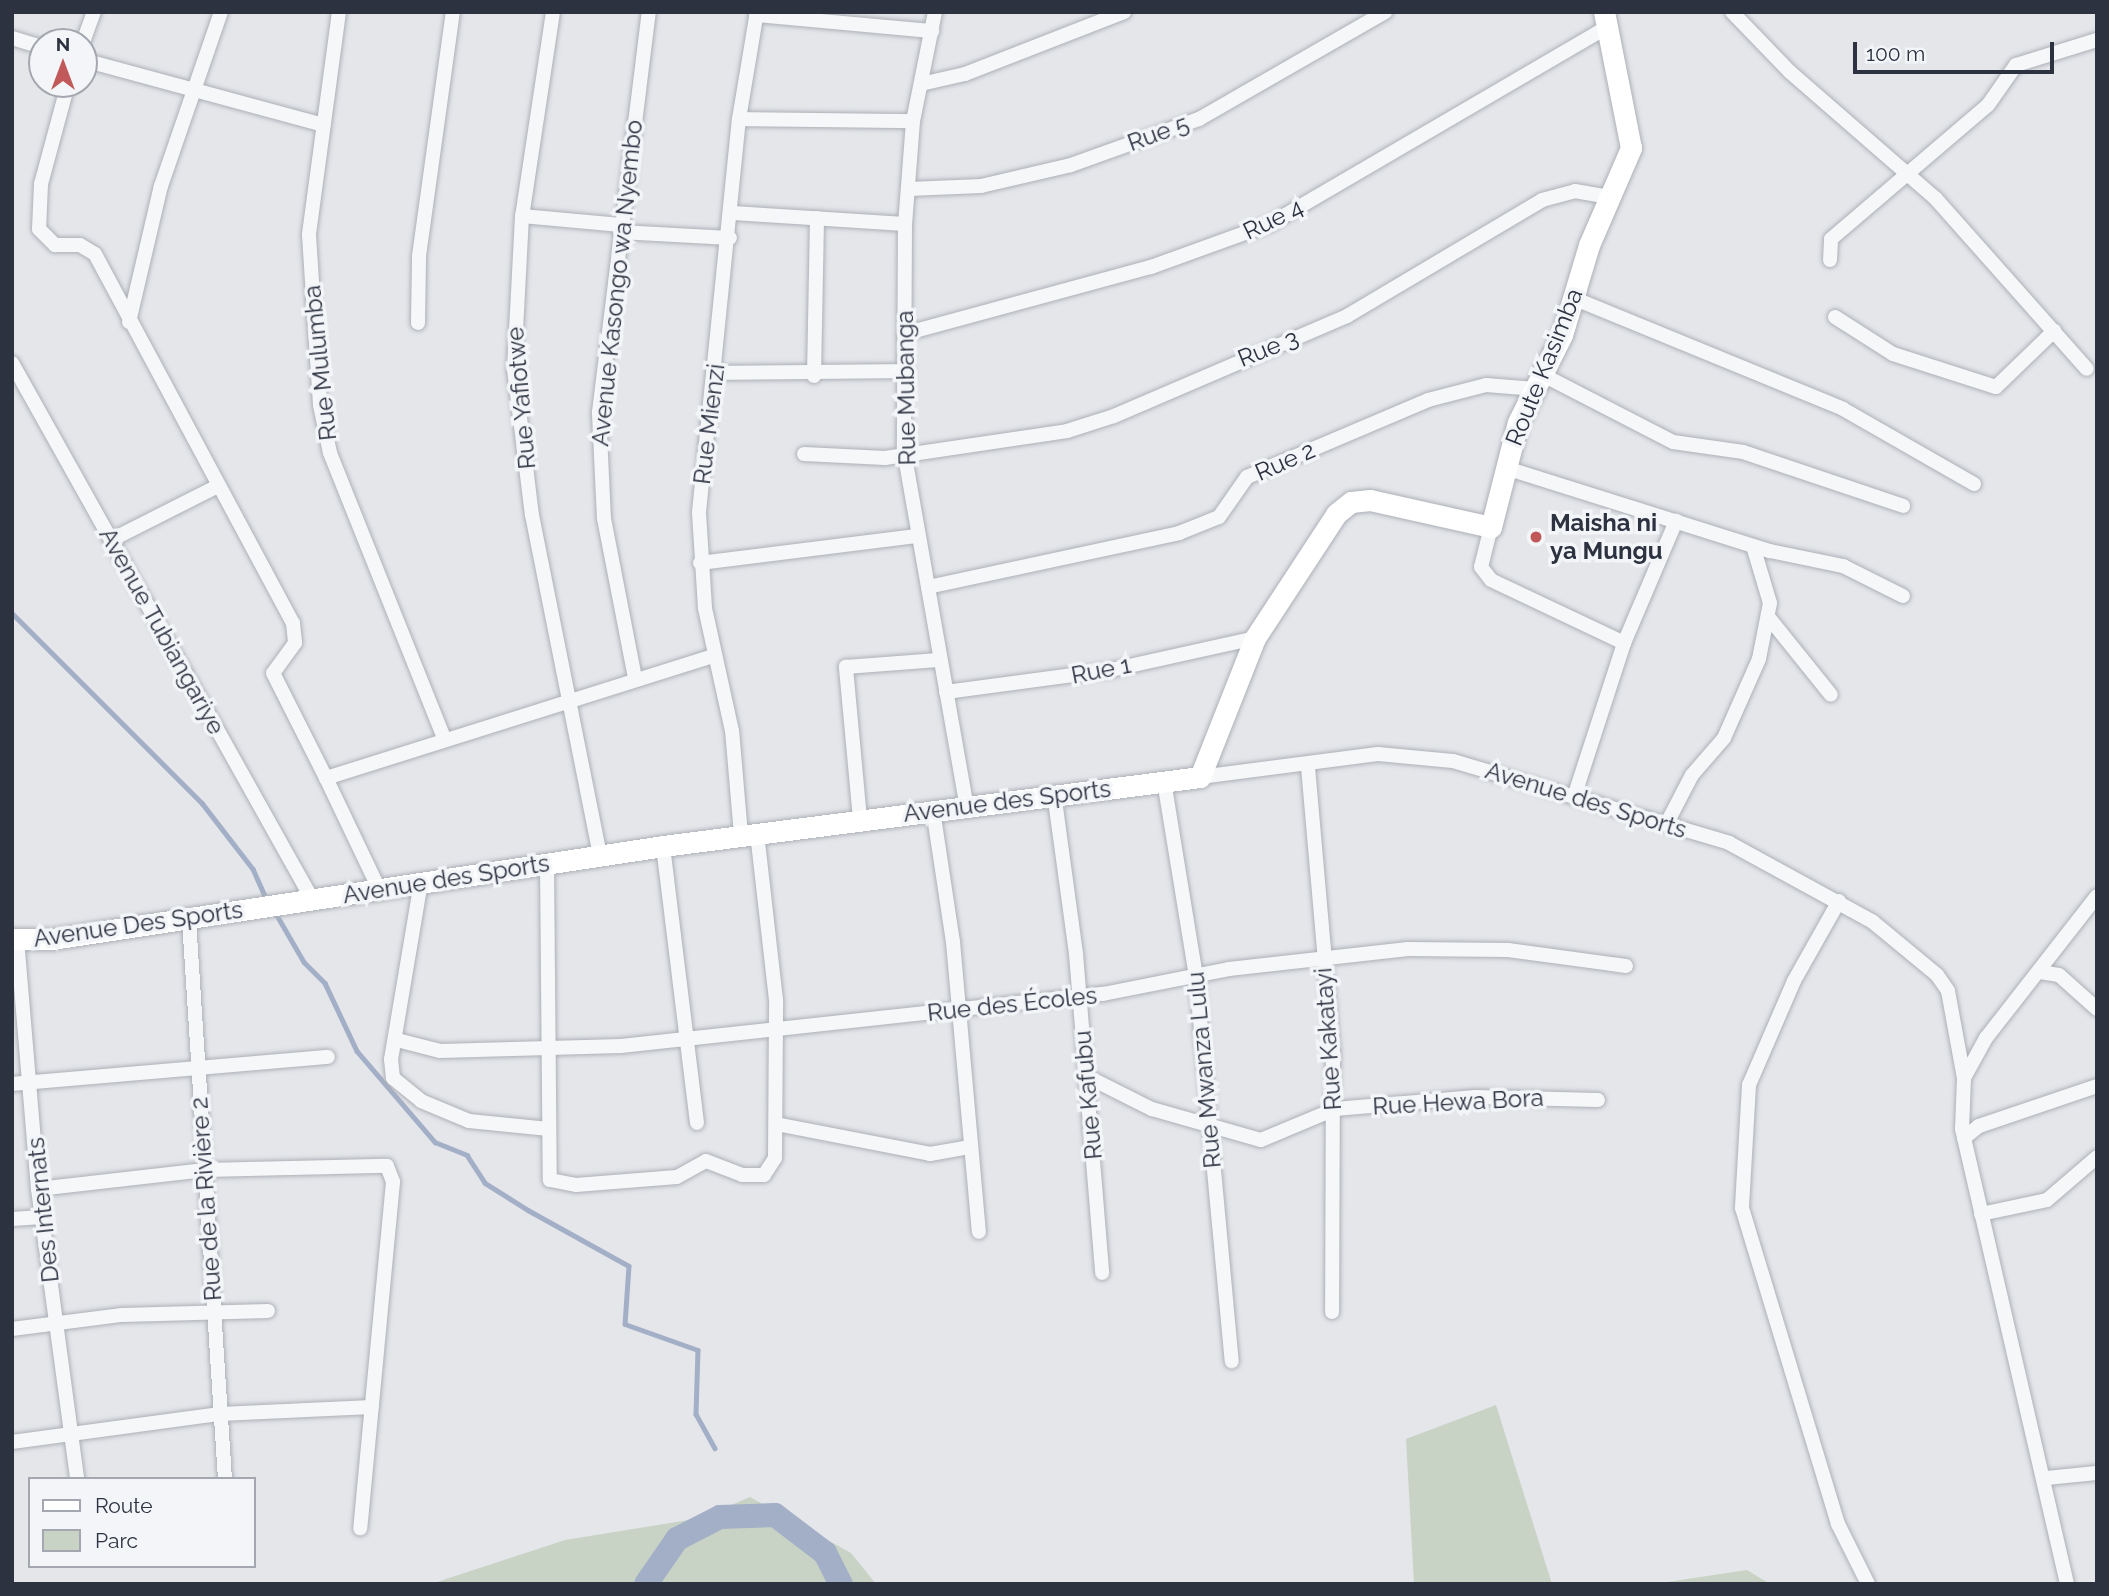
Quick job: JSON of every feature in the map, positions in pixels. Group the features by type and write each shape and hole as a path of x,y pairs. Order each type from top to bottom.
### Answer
{"street":[{"path":"129,322 192,90 221,12"},
{"name":"Rue Mulumba","path":"339,12 309,235 320,405 330,453 443,736"},
{"path":"418,323 419,256 453,12"},
{"name":"Rue Yafiotwe","path":"552,12 522,216 514,369 532,515 571,698 600,856"},
{"name":"Avenue Kasongo wa Nyembo","path":"635,678 598,462 620,229 649,12"},
{"name":"Rue Mubanga","path":"935,12 913,121 905,224 904,451 938,660 966,804"},
{"path":"921,84 965,74 1124,12"},
{"name":"Rue 5","path":"909,189 981,186 1071,165 1199,119 1385,12"},
{"path":"1732,12 1790,72 1909,174 2087,369"},
{"path":"756,14 932,31"},
{"name":"Rue Mienzi","path":"549,1129 550,1180 576,1185 684,1176 702,1162 764,1175 775,1158 776,1025 732,731 713,656 700,563 699,512 733,214 739,119 756,14"},
{"name":"Route Kasimba","path":"1607,19 1631,148 1506,468 1481,567 1491,580 1624,643"},
{"name":"Rue 4","path":"905,334 1151,267 1270,224 1607,19"},
{"path":"1830,260 1831,239 1987,105 2015,65 2097,40"},
{"path":"98,64 323,125"},
{"path":"64,98 41,184 39,229 55,245 80,245 95,254 216,488 293,623 295,643 273,673 379,888"},
{"path":"739,119 913,121"},
{"name":"Rue 3","path":"804,454 885,458 904,451 1067,431 1114,416 1347,316 1542,200 1575,191 1610,197"},
{"path":"733,214 905,224"},
{"path":"522,216 620,229 730,238"},
{"path":"814,376 817,218"},
{"path":"1573,298 1843,409 1973,484"},
{"path":"1835,317 1893,355 1997,387 2053,331"},
{"name":"Avenue Tubiangariye","path":"12,363 18,385 111,540 312,899"},
{"path":"715,373 814,376 905,371"},
{"name":"Rue 2","path":"928,587 1179,533 1219,517 1247,477 1428,400 1486,385 1541,382 1673,442 1743,452 1903,506"},
{"path":"1506,468 1753,546 1843,566 1903,596"},
{"path":"111,540 216,488"},
{"path":"1200,777 1255,638 1329,524 1351,502 1370,500 1491,527"},
{"path":"1575,794 1624,643 1676,521"},
{"path":"700,563 918,536"},
{"path":"1753,546 1770,619 1831,695"},
{"path":"1667,823 1692,775 1724,738 1770,619"},
{"name":"Rue 1","path":"946,692 1111,670 1255,638"},
{"path":"326,778 443,736 713,656"},
{"path":"860,819 846,667 938,660"},
{"name":"Avenue des Sports","path":"272,906 547,863 966,804 1308,767 1378,754 1453,761 1575,794 1729,843 1839,901 1944,983 1964,1078 1964,1138 2046,1478 2067,1584"},
{"name":"Rue Kakatayi","path":"1308,767 1335,1109 1332,1312"},
{"name":"Rue Mwanza Lulu","path":"1164,782 1196,976 1232,1361"},
{"name":"Rue Kafubu","path":"1054,793 1080,997 1102,1273"},
{"path":"933,810 960,1012 979,1232"},
{"path":"663,846 689,1038 697,1123"},
{"path":"421,882 397,1040 390,1069 405,1092 470,1121 549,1129 551,1049 547,863"},
{"path":"1964,1078 1986,1038 2097,896"},
{"path":"1839,901 1794,981 1749,1085 1742,1208 1838,1524 1868,1584"},
{"name":"Avenue Des Sports","path":"15,939 189,920 272,906"},
{"name":"Rue de la Rivière 2","path":"189,920 225,1477"},
{"name":"Des Internats","path":"15,939 32,1082 38,1189 77,1477"},
{"name":"Rue des Écoles","path":"397,1040 440,1051 551,1049 689,1038 776,1025 960,1012 1080,997 1322,957 1408,949 1508,950 1626,966"},
{"path":"2040,972 2059,975 2097,1009"},
{"path":"12,1084 328,1057"},
{"name":"Rue Hewa Bora","path":"1086,1076 1152,1109 1208,1122 1239,1136 1272,1139 1335,1109 1475,1097 1598,1100"},
{"path":"1964,1138 1979,1126 2097,1086"},
{"path":"776,1124 930,1154 970,1147"},
{"path":"1981,1214 2047,1200 2097,1157"},
{"path":"38,1189 205,1170 387,1166 393,1182 360,1528"},
{"path":"12,1219 42,1217"},
{"path":"12,1329 215,1309 268,1311"},
{"path":"12,1442 220,1414 372,1407"},
{"path":"2046,1478 2097,1473"}],"green space":[{"path":"1496,1405 1552,1584 1414,1584 1406,1439"},
{"path":"750,1497 851,1553 876,1584 431,1584 565,1540 701,1518"},
{"path":"1747,1570 1770,1584 1654,1584"}],"waterway":[{"path":"12,613 202,803 253,869 267,900"},
{"path":"274,910 304,962 325,983 357,1051 435,1142 467,1155 485,1183 629,1266 625,1324 698,1350 696,1414 715,1448"},
{"path":"646,1584 677,1539 720,1517 775,1515 825,1553 841,1584"}],"place":[{"name":"Maisha ni ya Mungu","path":"1536,537"}]}
